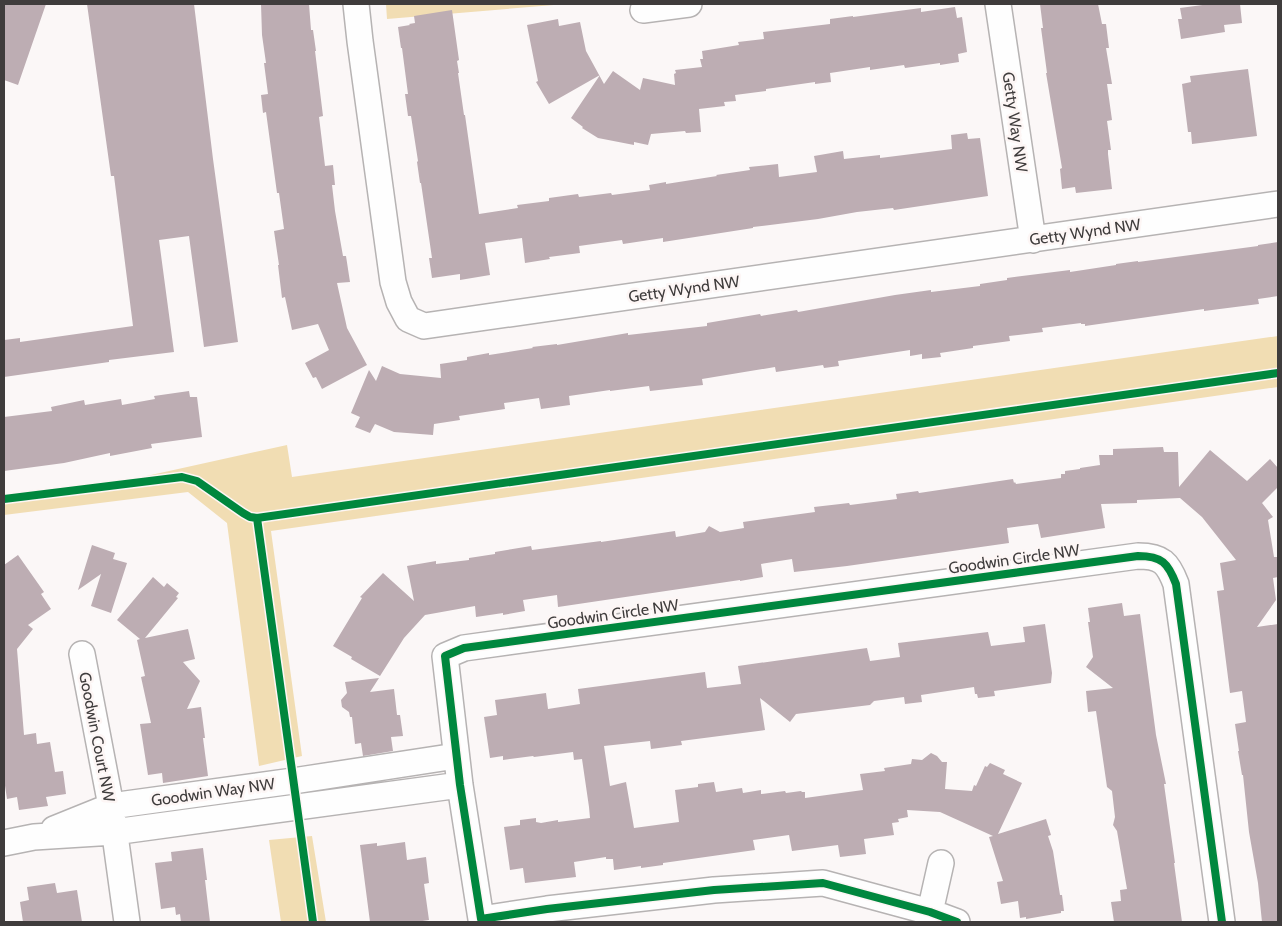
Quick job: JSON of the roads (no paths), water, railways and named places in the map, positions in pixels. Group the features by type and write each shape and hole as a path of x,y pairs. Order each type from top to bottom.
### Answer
{"street":[{"name":"Getty Wynd NW","path":"356,4 393,282 399,302 408,319 424,326 1278,204"},
{"path":"643,10 689,4"},
{"name":"Getty Way NW","path":"998,4 1033,240"},
{"name":"Goodwin Circle NW","path":"957,922 930,912 823,883 714,890 547,909 481,919 456,756 445,656 464,648 1138,556 1150,556 1162,561 1171,570 1176,584 1222,922"},
{"name":"Goodwin Court NW","path":"82,654 113,819 127,922"},
{"name":"Goodwin Way NW","path":"4,843 293,781 456,756"},
{"name":"Goodwin Way NW","path":"113,819 460,785"},
{"path":"930,912 941,863"}]}
